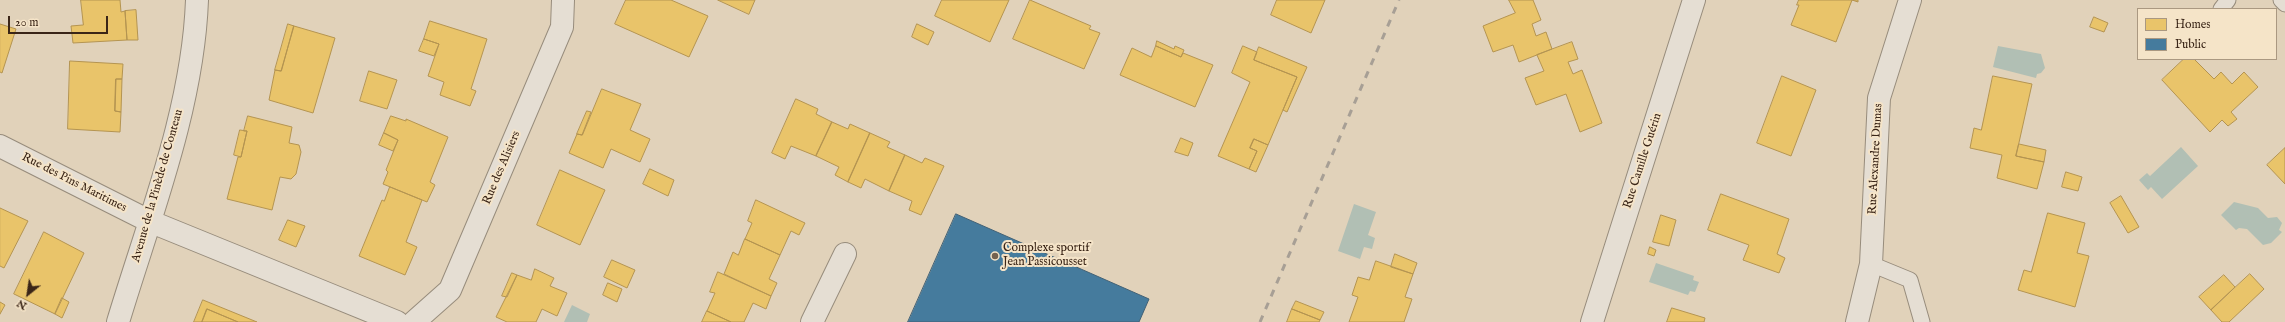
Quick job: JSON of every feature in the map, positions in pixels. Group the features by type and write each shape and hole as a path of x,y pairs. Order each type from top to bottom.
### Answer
{"street":[{"name":"Avenue de la Pinède de Conteau","path":"118,322 177,129 189,68 197,0"},
{"name":"Rue des Alisiers","path":"414,322 450,290 562,27 563,0"},
{"name":"Rue Camille Guérin","path":"1592,322 1694,0"},
{"name":"Rue Alexandre Dumas","path":"1857,322 1871,264 1879,98 1910,0"},
{"name":"Rue des Pins Maritimes","path":"0,146 149,221"},
{"path":"149,221 397,322"},
{"path":"812,322 845,254"}],"lane":[{"path":"2222,8 2228,0"},
{"path":"2281,0 2285,4"},
{"path":"1871,264 1910,280 1922,322"}],"shaded area":[{"path":"1998,46 2041,54 2045,68 2041,73 2037,74 2036,78 1993,67"},
{"path":"2181,147 2198,166 2162,199 2151,187 2148,190 2139,180 2147,173 2150,176"},
{"path":"2234,202 2258,208 2268,218 2277,217 2282,223 2279,230 2282,232 2271,243 2263,245 2247,229 2239,228 2236,230 2221,215"},
{"path":"1354,204 1376,212 1368,235 1375,238 1372,249 1364,247 1360,259 1338,251"},
{"path":"1656,263 1694,276 1693,280 1699,282 1695,292 1690,291 1688,295 1649,282"},
{"path":"572,305 590,314 587,322 564,322"}],"building: Homes":[{"path":"81,0 120,0 121,12 125,11 127,40 73,43 71,26 83,25"},
{"path":"626,0 671,0 708,16 689,57 615,24"},
{"path":"718,0 755,0 749,14"},
{"path":"942,0 1009,0 990,42 935,16"},
{"path":"1030,0 1091,26 1089,29 1100,33 1084,69 1013,39"},
{"path":"1277,0 1325,0 1311,33 1271,15"},
{"path":"1509,0 1533,0 1541,20 1532,24 1536,36 1546,32 1552,49 1519,62 1513,45 1493,52 1483,26 1515,13"},
{"path":"1799,0 1852,0 1836,42 1791,25 1799,5 1797,5"},
{"path":"136,10 138,40 127,40 125,11"},
{"path":"2094,17 2108,23 2104,32 2090,27"},
{"path":"430,21 487,39 471,89 476,91 470,106 440,95 444,82 428,76 439,44 424,39"},
{"path":"0,24 16,29 2,73 0,72"},
{"path":"288,24 294,26 281,71 275,70"},
{"path":"917,24 934,32 928,45 912,37"},
{"path":"294,26 335,38 313,113 269,100 275,70 281,71"},
{"path":"424,39 439,44 434,56 419,51"},
{"path":"1157,41 1174,49 1175,46 1184,50 1181,57 1156,46"},
{"path":"1572,42 1578,59 1568,62 1573,74 1582,70 1602,123 1580,132 1566,94 1536,105 1525,78 1544,71 1537,55"},
{"path":"1156,46 1181,57 1183,53 1213,65 1195,107 1120,75 1132,48 1151,57"},
{"path":"1243,46 1257,52 1254,60 1297,77 1268,145 1254,139 1250,148 1257,151 1249,169 1218,156 1250,82 1232,73"},
{"path":"1259,47 1307,67 1287,112 1283,110 1297,77 1254,60"},
{"path":"2183,60 2195,60 2214,79 2221,72 2232,84 2244,72 2258,87 2231,112 2237,119 2228,126 2222,120 2210,132 2162,80"},
{"path":"70,61 123,64 122,79 116,79 115,111 121,112 120,132 68,129"},
{"path":"369,71 397,80 387,109 360,101"},
{"path":"1782,76 1816,90 1791,156 1757,143"},
{"path":"1993,76 2032,84 2016,156 2044,162 2037,189 1997,178 2002,155 1970,148 1974,128 1981,130"},
{"path":"116,79 122,79 121,112 115,111"},
{"path":"602,89 641,104 630,130 650,139 640,162 611,149 603,168 569,153 577,134 582,135"},
{"path":"796,99 818,109 816,114 832,122 816,156 791,146 785,159 772,153"},
{"path":"587,111 591,112 582,135 577,134"},
{"path":"248,116 292,127 289,143 299,145 301,152 296,174 291,179 280,177 272,210 227,199 238,157 241,157 247,131 244,131"},
{"path":"391,116 406,121 406,119 448,137 430,182 435,185 427,202 383,184 388,172 386,170 398,140 384,133"},
{"path":"832,122 848,129 850,124 870,133 848,182 835,175 839,167 816,156"},
{"path":"240,130 247,131 241,157 234,155"},
{"path":"384,133 398,140 393,151 379,145"},
{"path":"870,133 890,142 887,147 905,155 889,191 865,179 861,188 848,182"},
{"path":"1181,138 1193,143 1188,156 1175,152"},
{"path":"1254,139 1268,145 1256,172 1249,169 1257,151 1250,148"},
{"path":"2019,144 2046,150 2044,162 2016,156"},
{"path":"2285,148 2285,184 2267,165"},
{"path":"905,155 922,163 925,158 944,166 921,215 909,210 912,201 889,191"},
{"path":"650,169 674,180 668,196 643,184"},
{"path":"560,170 605,190 580,245 537,225"},
{"path":"2066,172 2082,177 2078,191 2062,187"},
{"path":"390,187 422,200 406,242 417,247 405,275 359,256 382,200 384,201"},
{"path":"1721,194 1789,219 1777,254 1785,258 1779,273 1743,260 1749,245 1708,230"},
{"path":"2121,196 2139,227 2128,233 2110,203"},
{"path":"756,200 805,223 799,235 791,231 780,255 745,239 752,223 748,221"},
{"path":"0,208 28,221 4,268 0,266"},
{"path":"2048,213 2085,223 2077,253 2089,256 2075,307 2018,290 2024,270 2031,272"},
{"path":"1661,215 1676,220 1669,246 1653,242"},
{"path":"288,220 305,226 296,247 279,240"},
{"path":"44,232 84,253 55,314 14,294"},
{"path":"745,239 780,255 769,279 777,283 771,296 724,274 733,252 738,255"},
{"path":"1650,247 1656,250 1654,256 1648,254"},
{"path":"1395,254 1417,263 1413,274 1391,267"},
{"path":"612,260 635,270 627,288 604,277"},
{"path":"1376,261 1413,274 1405,297 1412,299 1404,322 1349,322 1358,297 1352,295 1358,277 1369,280"},
{"path":"535,269 554,278 550,286 567,293 557,316 542,309 536,322 507,322 496,317 517,275 531,280"},
{"path":"718,272 771,296 766,309 753,303 744,322 731,322 707,311 715,293 710,292"},
{"path":"512,273 517,275 507,297 502,296"},
{"path":"2250,274 2264,289 2229,322 2222,322 2211,310"},
{"path":"2224,275 2235,287 2211,310 2199,297"},
{"path":"608,283 622,289 617,302 603,295"},
{"path":"62,298 69,302 62,318 55,314"},
{"path":"203,300 257,322 238,322 207,309 202,322 194,322"},
{"path":"1296,301 1324,312 1320,320 1292,309"},
{"path":"0,302 5,305 0,314"},
{"path":"1672,308 1705,318 1704,322 1667,322"},
{"path":"207,309 238,322 202,322"},
{"path":"1292,309 1320,320 1319,322 1287,322"},
{"path":"707,311 731,322 702,322"}],"building: Public":[{"name":"Complexe sportif Jean Passicousset","path":"956,214 1149,299 1139,322 908,322"}],"railway":[{"path":"1260,322 1399,0"}],"place":[{"name":"Complexe sportif Jean Passicousset","path":"995,256"}]}
